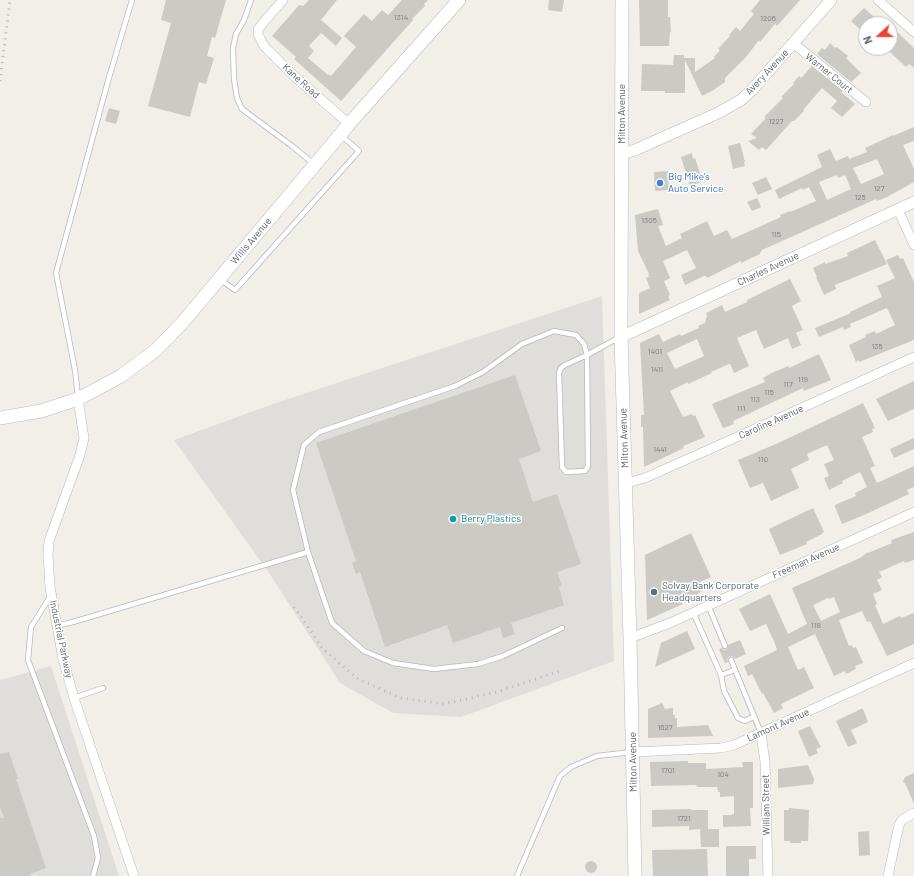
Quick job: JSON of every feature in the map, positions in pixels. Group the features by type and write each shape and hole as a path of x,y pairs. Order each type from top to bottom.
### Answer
{"main road":[{"name":"Willis Avenue","path":"0,418 27,414 78,399 120,376 156,350 183,322 349,124 459,0"},
{"name":"Milton Avenue","path":"622,0 621,337 636,876"}],"street":[{"name":"Kane Road","path":"283,0 258,30 258,34 264,46 293,75 349,124"},
{"path":"878,0 914,32"},
{"name":"Avery Avenue","path":"622,154 635,150 718,113 741,100 751,91 793,43 826,2"},
{"name":"Warner Court","path":"793,43 866,102"},
{"name":"Charles Avenue","path":"621,337 914,202"},
{"path":"898,210 914,245"},
{"name":"Caroline Avenue","path":"626,483 645,478 914,357"},
{"name":"Industrial Parkway","path":"78,399 84,438 80,456 49,541 48,555 51,596 63,659 74,698 134,876"},
{"name":"Freeman Avenue","path":"630,638 670,623 914,512"},
{"name":"Lamont Avenue","path":"632,752 721,748 734,745 914,663"},
{"name":"William Street","path":"761,734 765,762 768,876"},
{"path":"889,875 899,825 902,820 914,814"}],"lane":[{"path":"78,399 75,370 56,273 132,0"},
{"path":"251,0 244,20 236,34 233,48 234,79 237,98 242,109 315,165"},
{"path":"219,279 235,290 359,151 340,135"},
{"path":"562,628 503,656 478,664 434,669 393,663 364,651 332,622 308,552 293,490 304,445 319,432 455,386 483,372 522,344 554,331 576,335 584,344 587,355 588,466 584,472 566,472 562,466 559,373 561,368 565,365 587,355 621,337"},
{"path":"56,626 308,552"},
{"path":"51,596 31,627 28,660 94,836 98,858 93,876"},
{"path":"708,605 725,646"},
{"path":"693,612 721,675 724,691 738,718 745,721 753,717"},
{"path":"731,660 761,734"},
{"path":"721,675 735,670"},
{"path":"74,698 103,688"},
{"path":"517,876 560,776 571,767 597,756 632,752"}],"shaded area":[{"path":"602,296 614,661 461,717 393,713 340,683 269,573 174,440 276,403"},
{"path":"51,666 119,876 0,876 0,680"}],"building":[{"path":"166,0 226,0 215,38 212,37 207,56 214,58 206,84 199,82 190,117 148,106 171,23 161,20"},
{"path":"309,0 337,0 321,20 342,38 336,46 321,33 309,46 314,51 308,58 331,76 356,47 344,36 364,14 372,21 382,10 388,15 402,0 428,0 424,4 425,6 412,19 413,20 341,101 294,59 296,57 272,36 299,5 303,6"},
{"path":"549,0 564,0 562,12 548,10"},
{"path":"639,0 668,0 668,17 670,17 671,32 669,46 640,46"},
{"path":"760,0 800,0 777,26 775,24 760,42 759,40 746,57 725,78 725,82 702,96 685,60 685,93 641,91 642,64 673,65 674,55 684,55 684,58 695,58 695,72 715,58 714,57 720,50 718,49 736,27 740,31 754,14 751,11"},
{"path":"864,8 873,16 858,16 858,28 851,21"},
{"path":"898,33 914,48 914,68 909,64 906,67 894,56 898,56"},
{"path":"830,43 848,56 846,58 861,73 851,82 817,54 822,48 825,50"},
{"path":"812,66 843,91 841,92 855,104 842,117 831,108 837,101 822,88 803,110 804,111 794,121 792,121 766,150 762,147 759,150 748,141 757,138 751,134 765,119 765,116 783,98 781,97 794,84 793,83 799,76 801,78"},
{"path":"109,108 120,111 116,124 105,121"},
{"path":"914,127 914,141 903,145 914,169 914,182 887,197 877,201 876,199 762,250 760,254 741,263 741,261 707,278 704,276 685,285 681,275 696,268 687,250 663,261 670,278 664,281 670,295 668,296 670,300 639,314 639,293 650,288 646,278 649,277 649,274 638,251 635,215 658,209 663,225 658,226 666,246 682,238 680,234 707,221 714,236 727,230 732,239 781,217 780,215 816,201 809,187 803,190 802,188 779,199 775,190 822,167 817,155 830,149 836,161 848,156 849,159 867,152 865,148","holes":["877,159 884,174 861,184 853,168","837,175 838,178 845,175 851,189 827,200 819,182"]},
{"path":"740,143 745,166 733,169 728,146"},
{"path":"692,153 693,159 695,158 700,173 701,182 690,186 681,157"},
{"path":"668,171 669,190 655,191 654,172"},
{"path":"766,177 772,189 758,195 752,183"},
{"path":"757,198 761,207 752,211 747,202"},
{"path":"875,240 887,264 835,285 836,289 824,295 813,268 825,262 825,264 848,256 847,253"},
{"path":"898,255 900,259 903,258 914,282 914,340 856,362 849,345 866,337 865,335 875,331 876,334 895,325 887,308 850,324 851,327 844,330 843,327 819,337 815,328 851,313 850,312 882,297 877,286 895,278 886,260"},
{"path":"790,279 801,301 792,306 803,330 796,333 801,345 792,349 788,338 764,349 756,330 737,338 749,366 734,373 729,364 670,391 683,417 692,414 693,416 695,415 705,437 683,446 684,448 644,467 643,427 641,427 641,415 644,415 640,343 659,334 663,342 680,334 681,336 699,328 698,326 705,323 707,316 706,313 722,305 725,312 747,302 747,300","holes":["697,339 704,356 675,369 667,353"]},
{"path":"819,354 831,380 804,391 803,388 733,421 734,424 723,428 712,404 765,382 763,378 772,373 788,366 789,368"},
{"name":"Berry Plastics","path":"515,375 541,451 519,459 533,502 557,494 581,564 557,572 562,586 559,587 564,605 511,623 515,634 503,638 500,627 453,643 447,625 385,647 360,572 356,574 352,563 356,561 316,443"},
{"path":"914,381 914,409 888,421 876,399"},
{"path":"863,403 875,428 872,429 873,432 862,437 875,466 870,468 877,483 914,466 914,487 907,490 909,494 842,524 835,505 856,496 855,493 867,487 860,472 842,481 843,483 829,490 824,478 829,476 824,464 834,460 827,445 807,454 809,460 791,469 799,488 771,501 763,483 750,488 738,460 776,444"},
{"path":"914,438 914,449 894,458 890,449"},
{"path":"813,508 824,532 806,542 807,544 780,555 769,529"},
{"path":"914,532 914,560 905,563 904,561 879,572 882,577 877,580 882,590 873,594 877,604 875,605 883,624 900,616 901,618 914,613 914,644 887,656 870,621 867,622 862,611 839,620 849,646 852,645 853,648 856,647 863,663 855,666 856,669 846,674 845,671 834,676 815,634 788,647 798,670 804,667 814,688 781,704 783,708 774,713 752,674 748,676 744,666 777,650 774,641 766,624 750,631 739,609 770,594 788,634 807,624 792,588 860,558 868,552 892,543 891,540","holes":["834,597 840,612 821,621 813,605 828,598"]},
{"path":"691,533 711,577 700,582 704,590 698,593 699,595 647,620 645,555"},
{"path":"687,631 695,649 655,667 661,643"},
{"path":"740,640 746,654 735,659 732,656 729,657 727,659 728,662 725,663 719,649 727,649 728,645"},
{"path":"662,703 665,709 673,708 673,715 677,718 677,727 708,725 713,736 648,738 648,709"},
{"path":"863,709 868,722 851,730 857,743 848,747 836,721"},
{"path":"810,726 821,747 816,749 818,753 809,757 798,731"},
{"path":"9,752 18,779 16,779 46,868 30,874 30,876 0,876 0,818 4,818 0,807 0,754"},
{"path":"688,761 688,763 706,763 706,769 743,767 742,762 753,762 753,808 750,808 751,826 723,827 723,815 734,814 734,796 720,797 720,792 718,792 717,787 697,787 696,785 651,786 650,762"},
{"path":"808,765 814,779 813,784 778,788 778,769"},
{"path":"914,773 914,804 905,783 903,782 905,777"},
{"path":"789,808 809,810 808,841 801,841 801,843 790,843 790,841 784,841 784,810 789,810"},
{"path":"652,810 708,810 708,829 719,829 719,847 701,847 700,829 689,830 689,826 652,827"},
{"path":"869,831 870,855 859,856 858,832"},
{"path":"726,846 756,846 756,859 749,859 749,876 726,876"},
{"path":"707,849 708,876 653,876 652,850"},
{"path":"591,861 595,863 597,867 595,871 591,873 587,871 585,867 587,863"}],"railway":[{"path":"0,81 10,0"},
{"path":"294,607 323,649 358,679 401,698 444,704 497,692 563,670"}],"place":[{"name":"Big Mike's Auto Service","path":"660,183"},
{"name":"Berry Plastics","path":"453,519"},
{"name":"Solvay Bank Corporate Headquarters","path":"654,592"}]}
